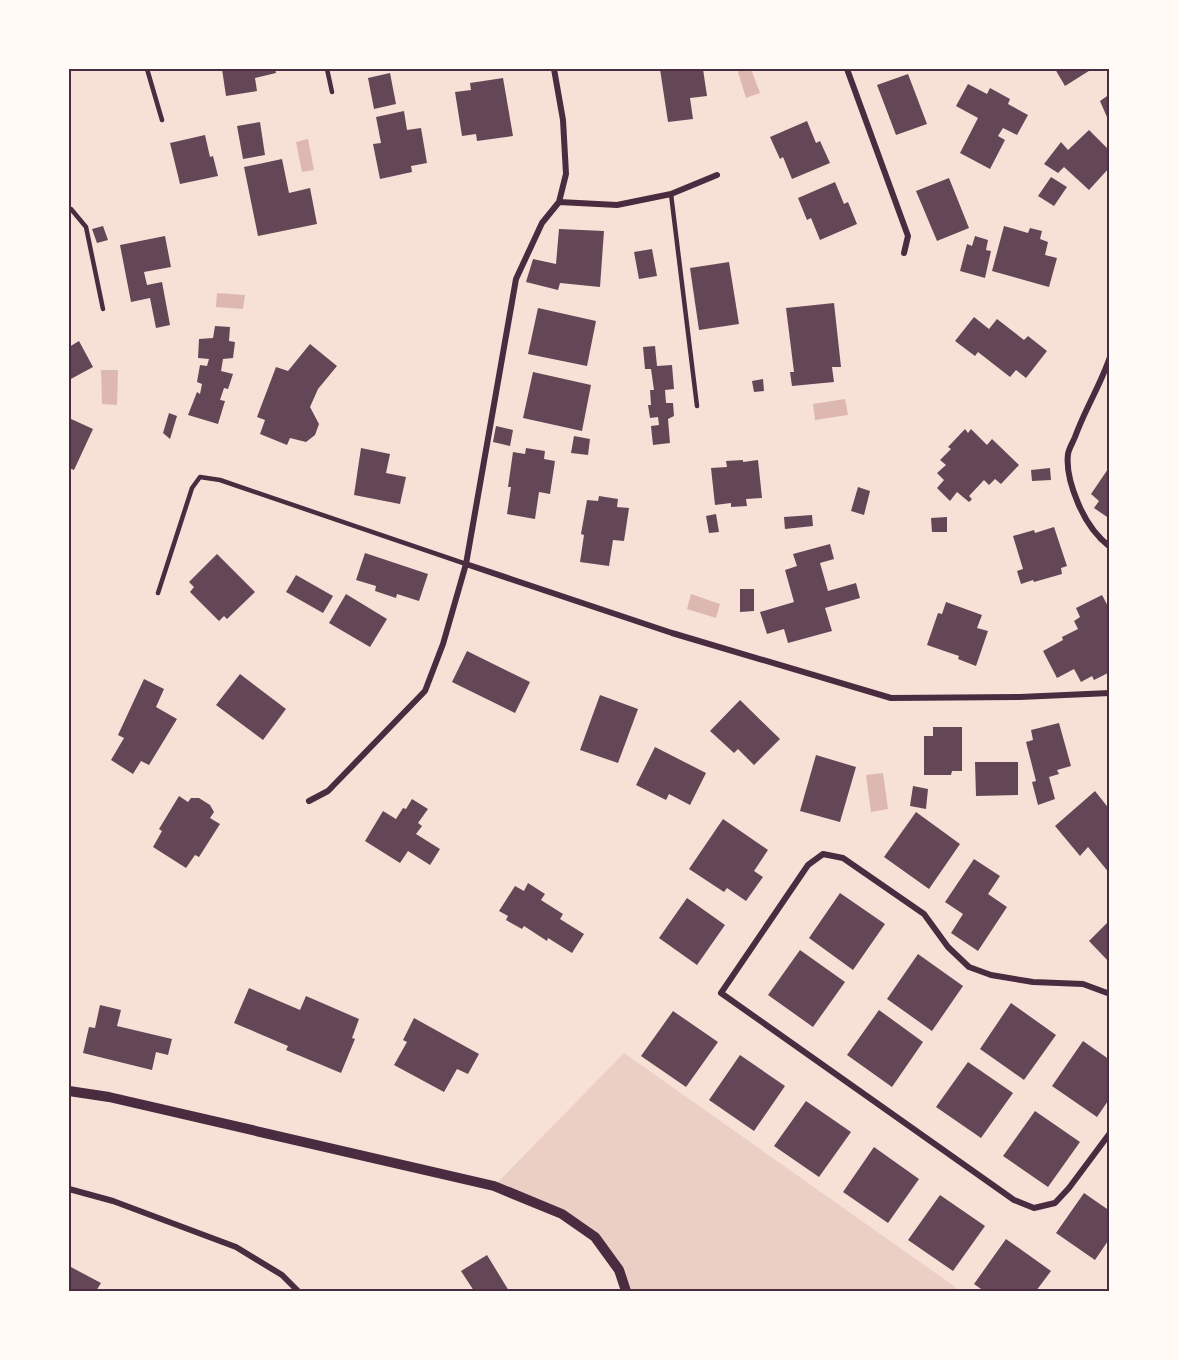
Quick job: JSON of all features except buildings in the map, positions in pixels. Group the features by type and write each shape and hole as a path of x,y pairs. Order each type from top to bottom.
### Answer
{"street":[{"path":"309,801 328,791 425,691 443,644 466,564 516,279 542,223 559,202 566,174 563,120 554,69"},
{"path":"847,69 908,236 904,253"},
{"path":"559,202 617,205 671,194 717,175"},
{"path":"1110,357 1068,453 1069,473 1077,502 1090,526 1110,547"},
{"path":"466,564 672,633 891,698 1020,697 1110,693"},
{"path":"1110,994 1083,984 1033,982 991,975 969,967 948,947 924,914 843,858 823,854 808,865 721,993 1014,1200 1034,1208 1054,1203 1069,1188 1110,1132"},
{"path":"69,1091 109,1097 494,1186 562,1214 595,1237 619,1270 626,1291"},
{"path":"69,1189 112,1202 236,1247 282,1275 298,1291"}],"lane":[{"path":"147,69 162,120"},
{"path":"327,69 332,92"},
{"path":"671,194 698,406"},
{"path":"69,208 86,227 103,309"},
{"path":"158,593 192,488 200,477 220,480 466,564"}],"shaded area":[{"path":"740,69 751,69 760,93 746,98 738,72"},
{"path":"308,139 314,170 302,172 296,142"},
{"path":"217,293 245,295 243,309 216,307"},
{"path":"101,370 118,370 117,405 102,404"},
{"path":"845,399 848,415 815,420 813,404"},
{"path":"691,594 720,604 716,618 687,609"},
{"path":"883,773 888,809 871,812 866,775"},
{"path":"624,1053 961,1291 626,1291 595,1237 562,1214 494,1186"}]}
